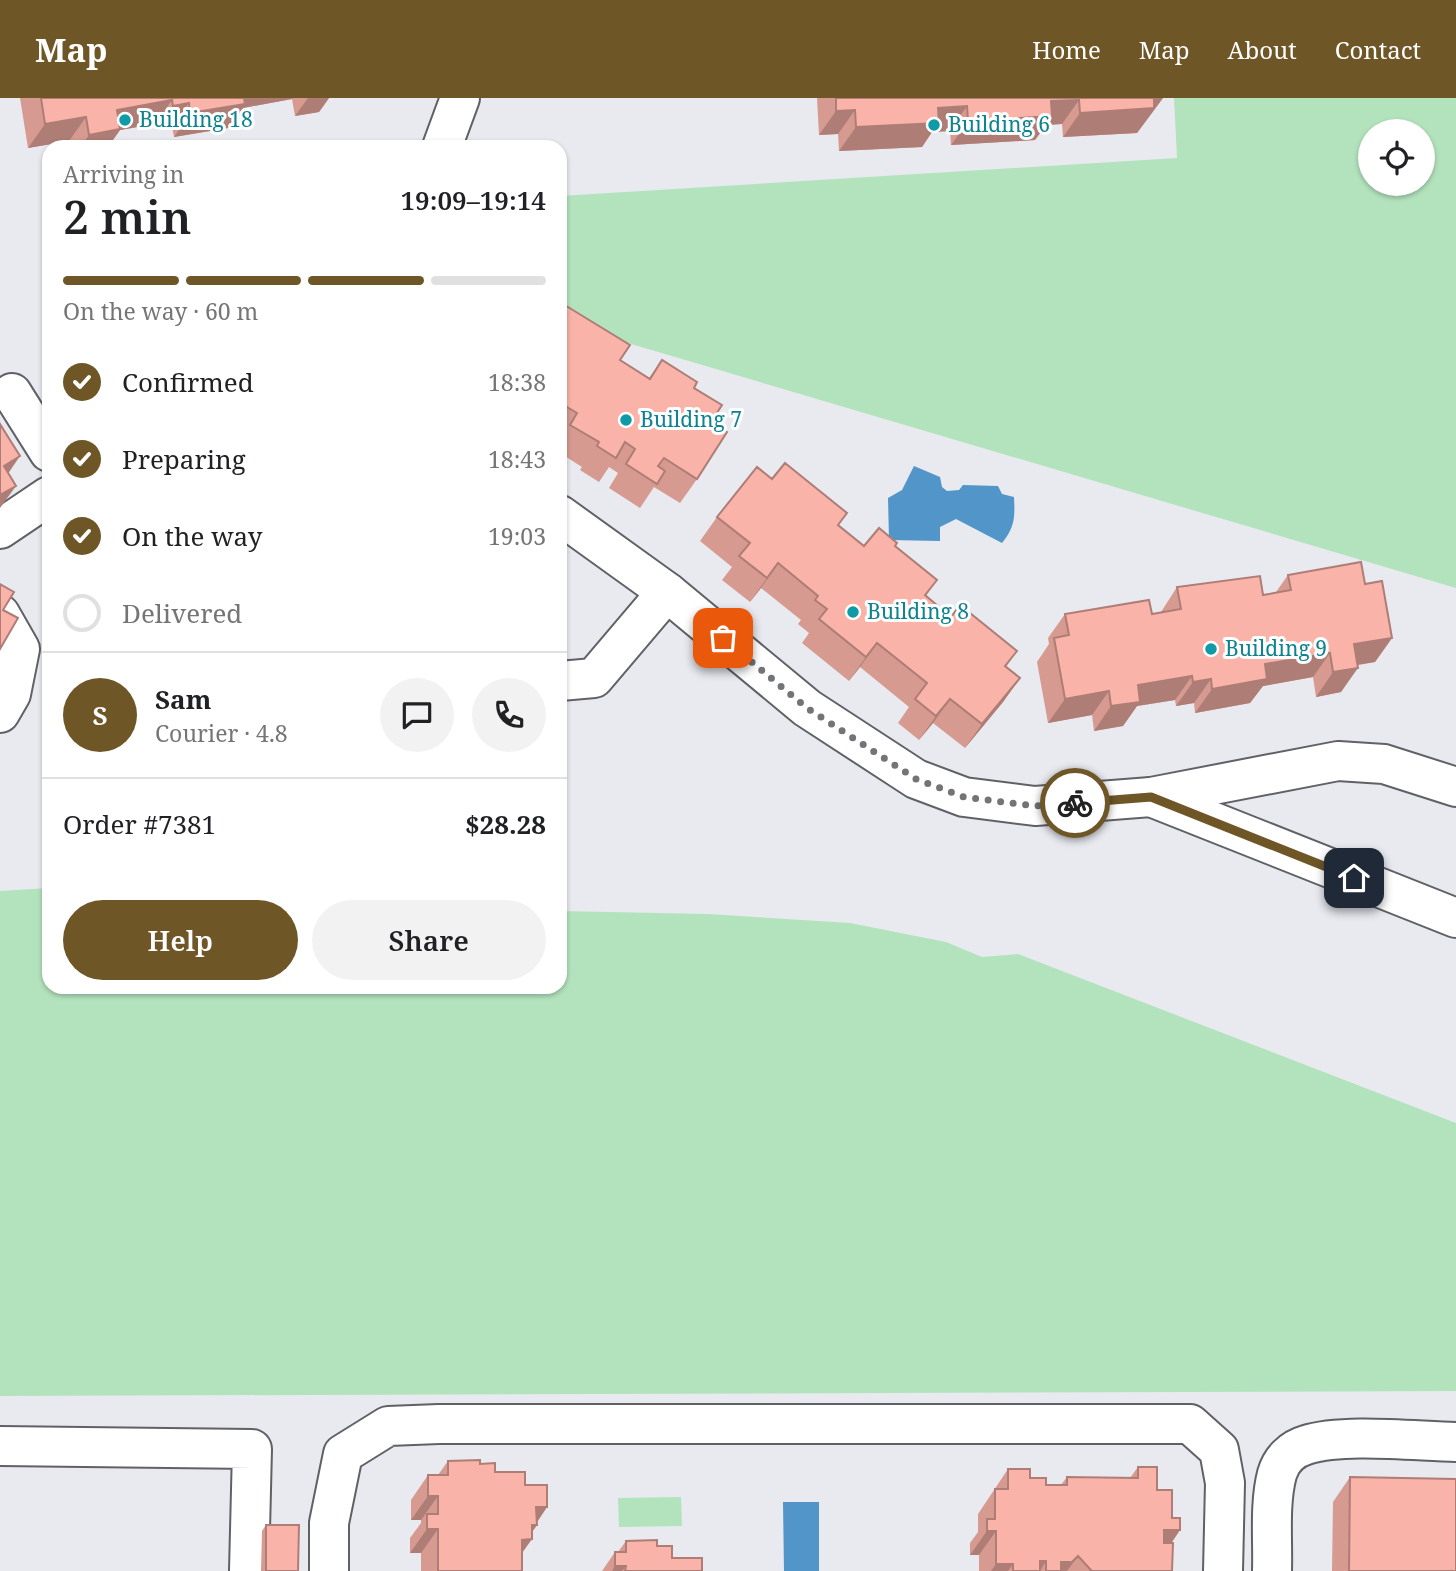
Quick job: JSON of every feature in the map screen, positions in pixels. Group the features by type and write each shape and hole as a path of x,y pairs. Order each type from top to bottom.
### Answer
{"street":[{"path":"445,140 460,98"},
{"path":"12,393 42,441"},
{"path":"0,529 42,501"},
{"path":"567,520 667,592 807,708 916,779 964,797 1035,806 1151,797 1338,761 1384,764 1456,788"},
{"path":"567,680 594,678 667,592"},
{"path":"0,614 20,649 11,694 0,713"},
{"path":"1151,797 1456,918"},
{"path":"329,1571 329,1523 343,1454 388,1426 1190,1424 1219,1450 1225,1483 1223,1571"},
{"path":"1272,1571 1277,1473 1286,1456 1303,1445 1326,1440 1456,1442"},
{"path":"0,1446 251,1449 249,1571"}],"green space":[{"path":"1174,98 1456,98 1456,588 621,341 567,322 567,196 1177,158"},
{"path":"42,888 42,994 567,994 567,911 708,914 850,923 946,942 982,957 1018,954 1456,1123 1456,1391 0,1396 0,891"},
{"path":"681,1497 682,1526 619,1527 618,1498"}],"water":[{"path":"914,466 940,477 942,487 947,491 959,490 963,485 998,486 1002,494 1014,497 1013,522 1002,543 956,519 940,527 940,541 889,540 888,498 902,490"},
{"path":"783,1502 819,1502 819,1571 784,1571"}],"building":[{"path":"41,98 244,98 245,104 190,113 189,103 173,106 172,100 117,110 120,129 89,135 86,117 45,124"},
{"path":"836,98 1154,98 1154,108 1080,113 1079,100 1051,101 1052,116 968,121 967,106 938,108 939,123 856,127 855,110 836,111"},
{"name":"Building 7","path":"567,306 630,345 620,360 650,379 662,360 697,382 694,388 722,405 711,422 727,432 697,479 664,458 658,466 665,471 657,484 626,464 635,449 625,442 616,458 597,446 599,442 570,425 577,413 567,407"},
{"path":"0,424 20,456 4,466 16,486 0,495"},
{"name":"Building 8","path":"785,463 847,513 838,525 864,546 879,528 897,543 895,546 937,580 925,595 951,617 960,605 1017,651 1005,666 1020,678 982,724 950,699 936,716 915,699 927,683 877,643 866,657 819,619 827,609 815,600 818,596 778,563 767,578 739,556 750,543 717,517 757,467 772,479"},
{"name":"Building 9","path":"1361,562 1365,584 1382,581 1392,638 1354,644 1358,668 1333,672 1330,653 1265,664 1267,679 1212,689 1211,679 1193,682 1192,676 1138,685 1140,702 1111,706 1109,691 1065,699 1054,638 1069,635 1065,614 1149,600 1152,614 1181,609 1177,587 1260,576 1263,595 1291,590 1288,575"},
{"path":"0,584 14,592 3,610 18,618 0,649"},
{"path":"480,1460 480,1464 495,1463 495,1472 525,1472 525,1485 547,1485 547,1507 536,1507 537,1525 532,1525 532,1539 522,1540 522,1571 438,1571 438,1529 427,1529 427,1514 438,1514 438,1496 428,1496 428,1475 448,1475 448,1461"},
{"path":"1138,1467 1157,1467 1157,1490 1172,1490 1172,1518 1180,1518 1180,1530 1164,1530 1164,1543 1173,1543 1172,1571 1090,1571 1078,1556 1072,1562 1061,1562 1061,1571 1046,1571 1046,1561 1040,1561 1040,1571 1013,1571 1013,1564 996,1564 996,1531 987,1531 987,1519 995,1519 995,1489 1008,1489 1008,1469 1030,1469 1030,1478 1046,1478 1046,1485 1067,1485 1067,1477 1138,1478"},
{"path":"1350,1477 1456,1479 1456,1571 1349,1571"},
{"path":"266,1525 299,1525 298,1571 266,1571"},
{"path":"657,1540 657,1546 672,1546 672,1558 702,1558 702,1571 625,1571 626,1566 615,1566 615,1552 626,1552 626,1541"}],"way so far":[{"path":"723,638 807,708 916,779 964,797 1035,806 1075,803"}],"place":[{"name":"Building 18","path":"125,120"},
{"name":"Building 6","path":"934,125"},
{"name":"Building 7","path":"626,420"},
{"name":"Building 8","path":"853,612"},
{"name":"Building 9","path":"1211,649"}],"route":[{"path":"1075,803 1151,797 1354,878"}]}
